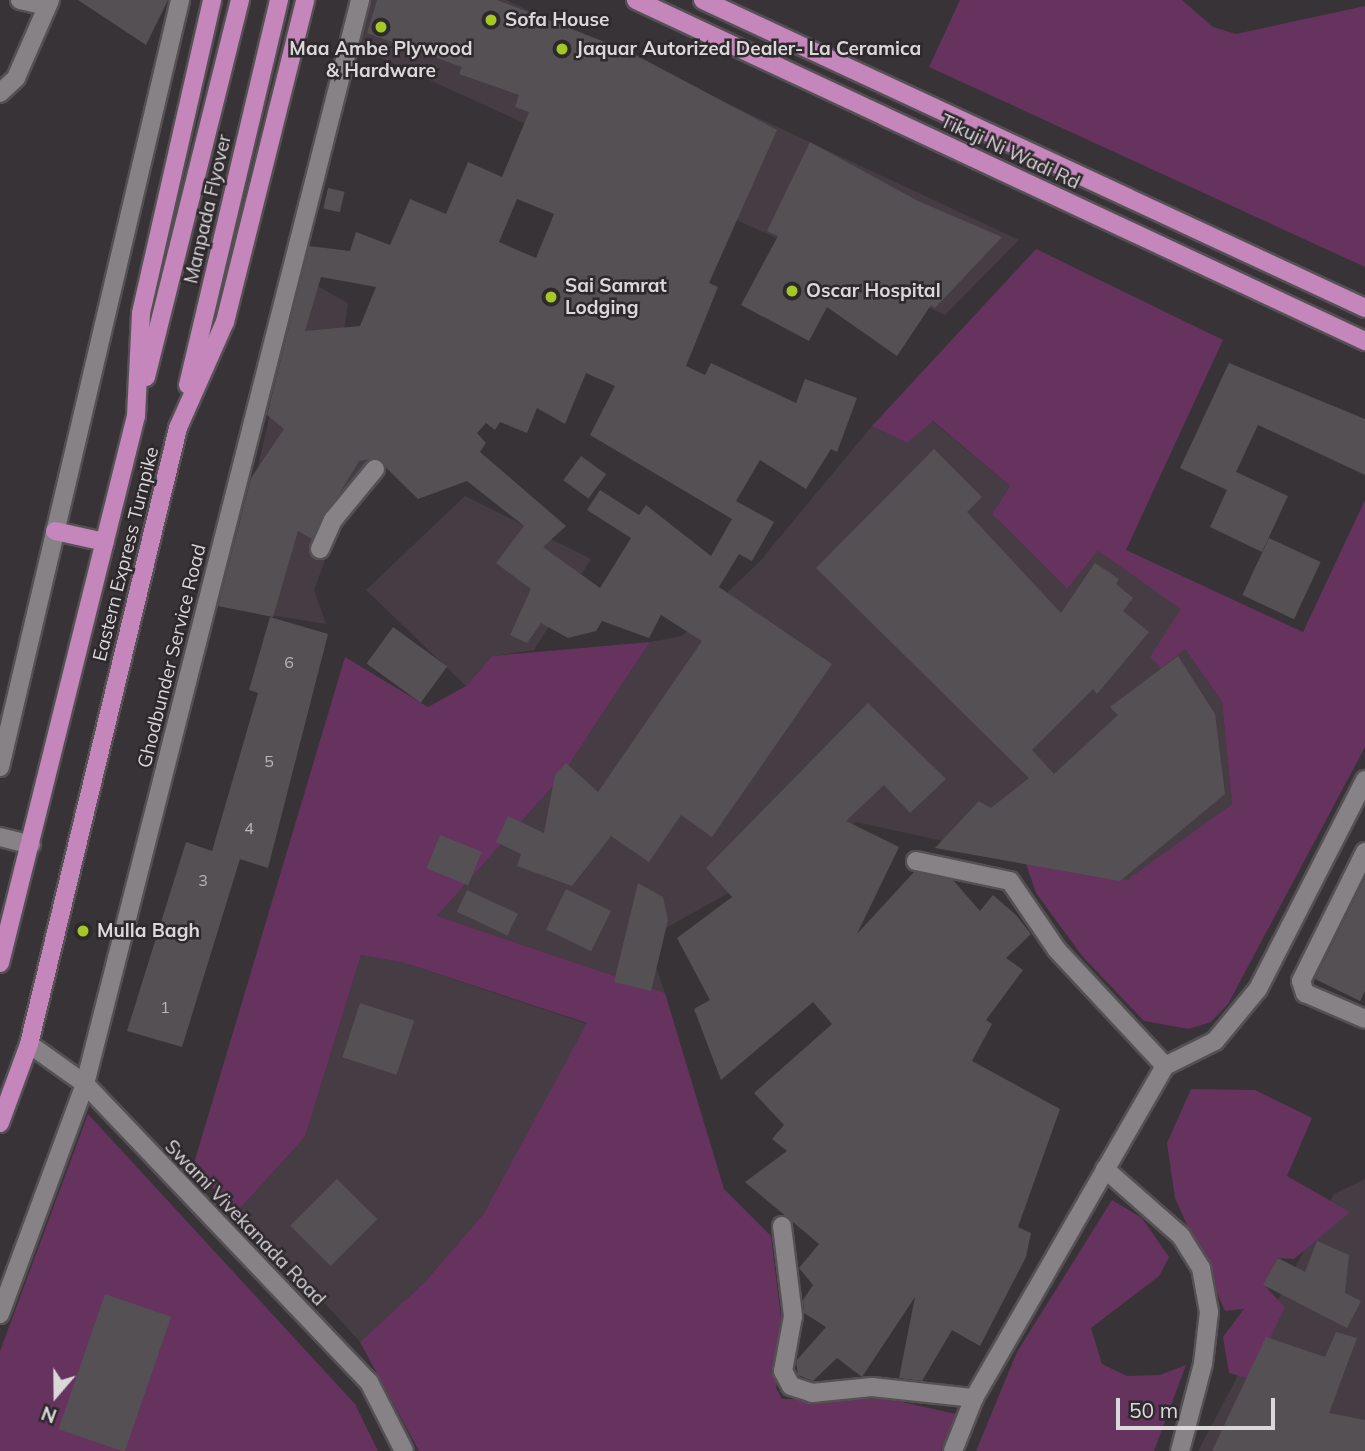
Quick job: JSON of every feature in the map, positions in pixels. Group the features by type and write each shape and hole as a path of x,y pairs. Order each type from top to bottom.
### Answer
{"main road":[{"name":"Eastern Express Turnpike","path":"0,963 136,416 141,313 212,0"},
{"name":"Manpada Flyover","path":"136,416 240,0"},
{"name":"Manpada Flyover","path":"178,428 279,0"},
{"name":"Eastern Express Turnpike","path":"0,1123 29,1044 178,428 225,322 305,0"},
{"name":"Tikuji Ni Wadi Rd","path":"636,0 1365,341"},
{"name":"Tikuji Ni Wadi Rd","path":"703,0 1365,309"},
{"path":"55,531 105,542"}],"street":[{"path":"0,93 16,78 48,3 20,0"},
{"path":"0,766 180,0"},
{"name":"Ghodbunder Service Road","path":"0,1314 85,1084 360,0"},
{"path":"320,549 333,520 375,469"},
{"path":"953,1451 974,1398 1165,1066 1215,1041 1258,989 1365,780"},
{"path":"0,837 31,845"},
{"path":"1364,854 1301,981 1305,993 1365,1019"},
{"path":"916,861 1010,881 1088,988 1165,1066"},
{"name":"Swami Vivekanada Road","path":"29,1044 85,1084 369,1382 404,1451"},
{"path":"1105,1169 1181,1236 1201,1268 1209,1311 1204,1351 1180,1451"},
{"path":"782,1226 793,1316 783,1371 791,1386 812,1393 872,1387 974,1398"}],"shaded area":[{"path":"365,0 506,0 1019,240 945,315 355,46"},
{"path":"960,0 1182,0 1213,27 1236,34 1365,6 1365,267 929,67"},
{"path":"1036,249 1223,340 1126,550 1303,632 1365,500 1365,747 1228,1004 1211,1022 1189,1029 1144,1021 1083,957 1036,893 1024,858 1127,880 1232,804 1222,702 1185,649 1161,668 1150,657 1181,609 1098,551 1067,589 992,514 1010,486 933,421 907,443 872,426"},
{"path":"301,277 348,303 336,388 394,434 373,481 334,536 314,590 326,624 226,608"},
{"path":"932,421 1010,486 992,514 1067,589 1098,551 1182,609 1185,649 1222,702 1232,804 1127,881 856,822 646,939 665,993 437,916 561,777 650,642 682,636 761,560 872,426 907,443"},
{"path":"465,496 591,559 534,650 492,656 466,686 366,590"},
{"path":"650,642 561,777 437,916 665,993 724,1189 771,1236 783,1333 776,1388 782,1399 889,1399 956,1414 941,1451 419,1451 360,1342 425,1282 484,1213 587,1023 405,963 361,955 305,1137 234,1215 194,1163 345,657 428,707 466,686 492,656"},
{"path":"361,955 405,963 587,1024 484,1213 425,1282 360,1342 269,1242 234,1215 305,1137"},
{"path":"1191,1089 1255,1090 1312,1118 1287,1176 1350,1212 1294,1259 1278,1258 1264,1285 1285,1307 1250,1379 1229,1373 1223,1337 1244,1309 1225,1311 1175,1198 1167,1143"},
{"path":"88,1114 355,1404 378,1451 0,1451 0,1351"},
{"path":"1365,1179 1365,1451 1198,1451 1334,1194"},
{"path":"1112,1200 1142,1218 1169,1257 1159,1276 1091,1328 1102,1364 1127,1376 1160,1375 1186,1365 1154,1451 976,1451 1017,1352"}],"building":[{"path":"78,0 168,0 146,45"},
{"path":"377,0 497,0 628,51 777,130 709,283 718,287 686,366 705,375 711,363 796,403 805,379 857,398 837,452 831,449 806,489 760,460 736,501 774,522 752,561 739,554 719,587 832,664 712,837 681,815 649,862 611,836 572,886 517,866 521,854 496,842 508,816 544,833 555,775 566,763 598,792 702,641 661,615 649,638 602,621 596,631 568,638 541,623 527,643 510,635 531,589 496,563 524,526 467,481 418,499 376,458 359,461 312,539 298,531 273,617 218,606 251,478 284,429 267,415 309,246 350,251 356,232 390,245 410,199 446,214 468,162 502,177 529,112 515,107 519,95 459,74 462,67 367,33","holes":["517,199 554,214 536,258 499,242","321,277 376,287 360,326 305,331","586,373 615,386 590,435 732,519 711,556 646,505 639,515 600,490 587,510 631,538 600,588 543,547 566,526 480,452 486,443 477,433 486,423 495,430 500,422 527,433 537,408 565,424"]},
{"path":"810,142 918,201 1002,237 935,308 931,305 897,356 827,307 809,341 741,305 778,236 767,231"},
{"path":"328,188 345,192 340,212 323,208"},
{"path":"1229,363 1365,419 1365,475 1258,425 1236,472 1288,496 1262,552 1210,527 1227,490 1180,468"},
{"path":"934,449 982,497 967,512 1061,613 1095,563 1119,579 1116,584 1133,598 1123,611 1149,632 1097,694 1093,689 1032,750 1054,774 1118,715 1110,707 1178,656 1215,714 1225,794 1120,881 935,848 979,801 991,808 1029,778 816,568"},
{"path":"581,456 606,474 588,498 563,480"},
{"path":"1269,538 1321,562 1294,619 1242,595"},
{"path":"270,617 328,634 268,868 240,859 182,1047 127,1031 186,842 212,851 258,693 249,690"},
{"path":"393,627 447,666 421,703 367,663"},
{"path":"868,703 946,779 910,813 884,785 846,821 899,847 857,934 914,872 953,880 980,911 993,895 1016,915 1031,934 1006,958 1023,970 986,1020 992,1024 972,1061 1060,1109 1018,1227 1031,1233 1026,1257 980,1346 952,1330 922,1381 899,1378 915,1297 862,1377 837,1358 813,1381 798,1375 796,1361 826,1327 804,1313 803,1300 813,1285 799,1268 819,1244 745,1182 787,1151 772,1139 784,1125 754,1093 832,1024 813,1002 721,1080 694,1009 710,1000 677,938 732,897 706,868"},
{"path":"440,835 482,852 468,885 427,868"},
{"path":"1365,878 1365,991 1360,1001 1315,979"},
{"path":"638,883 663,897 668,920 651,991 614,982"},
{"path":"566,889 611,911 591,951 546,929"},
{"path":"467,890 518,914 508,935 457,912"},
{"path":"360,1003 414,1021 397,1075 342,1057"},
{"path":"337,1179 377,1219 331,1266 290,1226"},
{"path":"1317,1241 1349,1255 1345,1293 1361,1301 1347,1328 1263,1285 1278,1258 1305,1272"},
{"path":"105,1294 171,1317 125,1451 58,1429"},
{"path":"1336,1332 1357,1338 1329,1413 1365,1420 1365,1451 1212,1451 1266,1337 1325,1357"}],"place":[{"name":"Sofa House","path":"491,20"},
{"name":"Maa Ambe Plywood & Hardware","path":"381,27"},
{"name":"Jaquar Autorized Dealer- La Ceramica","path":"562,49"},
{"name":"Oscar Hospital","path":"792,291"},
{"name":"Sai Samrat Lodging","path":"551,297"},
{"name":"Mulla Bagh","path":"83,931"}]}
